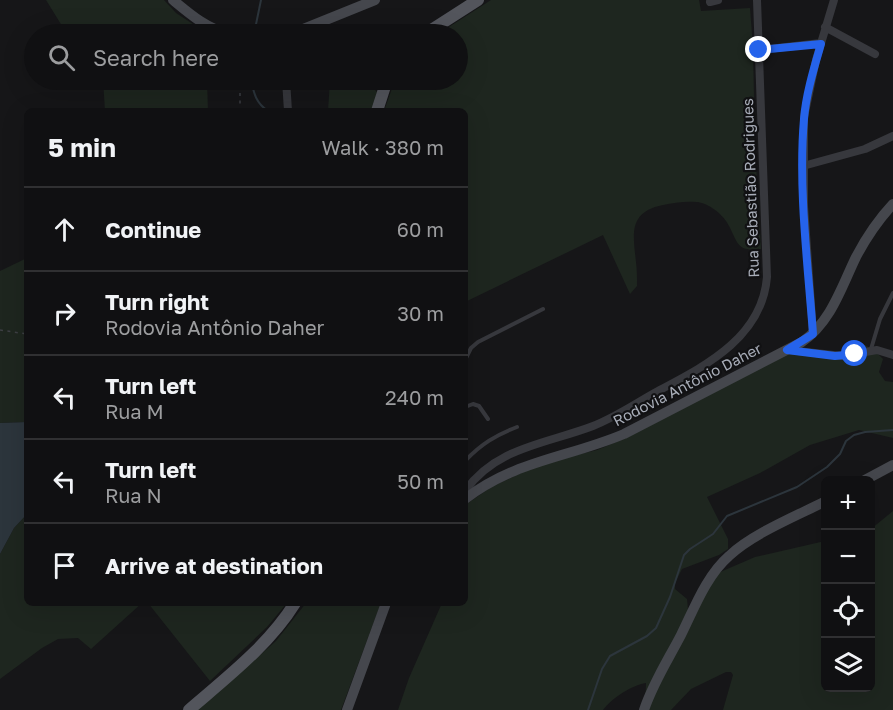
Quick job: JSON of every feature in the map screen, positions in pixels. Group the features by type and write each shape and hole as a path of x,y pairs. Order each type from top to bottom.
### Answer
{"main road":[{"path":"173,0 203,24"},
{"path":"316,24 375,0"},
{"path":"441,24 478,0"},
{"path":"378,108 384,90"},
{"name":"Rodovia Antônio Daher","path":"468,497 479,488 515,469 594,447 624,435 787,350 813,334 837,300 856,258 874,227 893,204"},
{"path":"872,476 893,465"},
{"path":"644,710 661,673 715,572 732,553 821,503"},
{"path":"189,710 238,668 293,606"},
{"path":"347,710 385,606"}],"street":[{"name":"Rua Sebastião Rodrigues","path":"468,487 474,478 493,463 523,447 611,418 718,356 733,345 747,329 761,302 766,277 757,0"},
{"path":"813,334 804,206 804,117 825,27 834,0"},
{"path":"825,27 875,54"},
{"path":"759,50 821,44"},
{"path":"287,90 288,108"},
{"path":"803,166 854,152 893,136"},
{"path":"787,350 842,356 871,350 893,355"}],"lane":[{"path":"871,350 880,320 893,293"},
{"path":"468,354 478,342 543,309"},
{"path":"468,406 473,404 479,406 488,419"},
{"path":"468,458 479,446 517,427"}],"path":[{"path":"240,90 240,108"},
{"path":"0,330 24,334"}],"shaded area":[{"path":"46,0 164,0 176,13 193,24 61,24"},
{"path":"491,0 699,0 701,11 750,8 761,249 752,250 741,247 717,211 700,202 667,204 644,213 635,226 637,286 630,294 603,235 468,301 468,108 385,108 391,90 468,90 468,24 454,24"},
{"path":"104,90 207,90 208,108 105,108"},
{"path":"329,90 375,90 377,92 373,108 328,108"},
{"path":"24,259 24,422 0,423 0,271"},
{"path":"865,345 876,352 883,359 879,372 885,381 893,382 893,438 859,430 810,445 760,473 707,497 728,539 728,549 719,555 682,569 675,583 675,589 687,599 688,610 718,573 755,557 821,542 821,692 875,692 875,526 893,511 893,710 723,710 733,675 731,672 726,672 691,689 671,710 645,710 646,683 623,693 603,710 398,710 409,678 441,606 468,606 468,503 493,486 543,463 597,450 626,438 788,353 851,354"},
{"path":"24,422 24,517 14,528 0,554 0,423"},
{"path":"24,517 24,606 139,606 91,649 78,638 58,639 0,679 0,554 14,528"},
{"path":"150,606 284,606 267,627 210,681"},
{"path":"304,606 380,606 341,710 197,710 276,641"}],"waterway":[{"path":"256,24 261,0"},
{"path":"253,90 264,108"},
{"path":"588,710 602,669 610,656 647,636 656,628 670,597 684,555 690,549 713,534 727,516 797,487 827,467 840,454 846,441 854,435 893,430"}],"route":[{"path":"759,50 821,44 804,117 803,134 804,206 813,334 787,350 835,356 855,354"}]}
